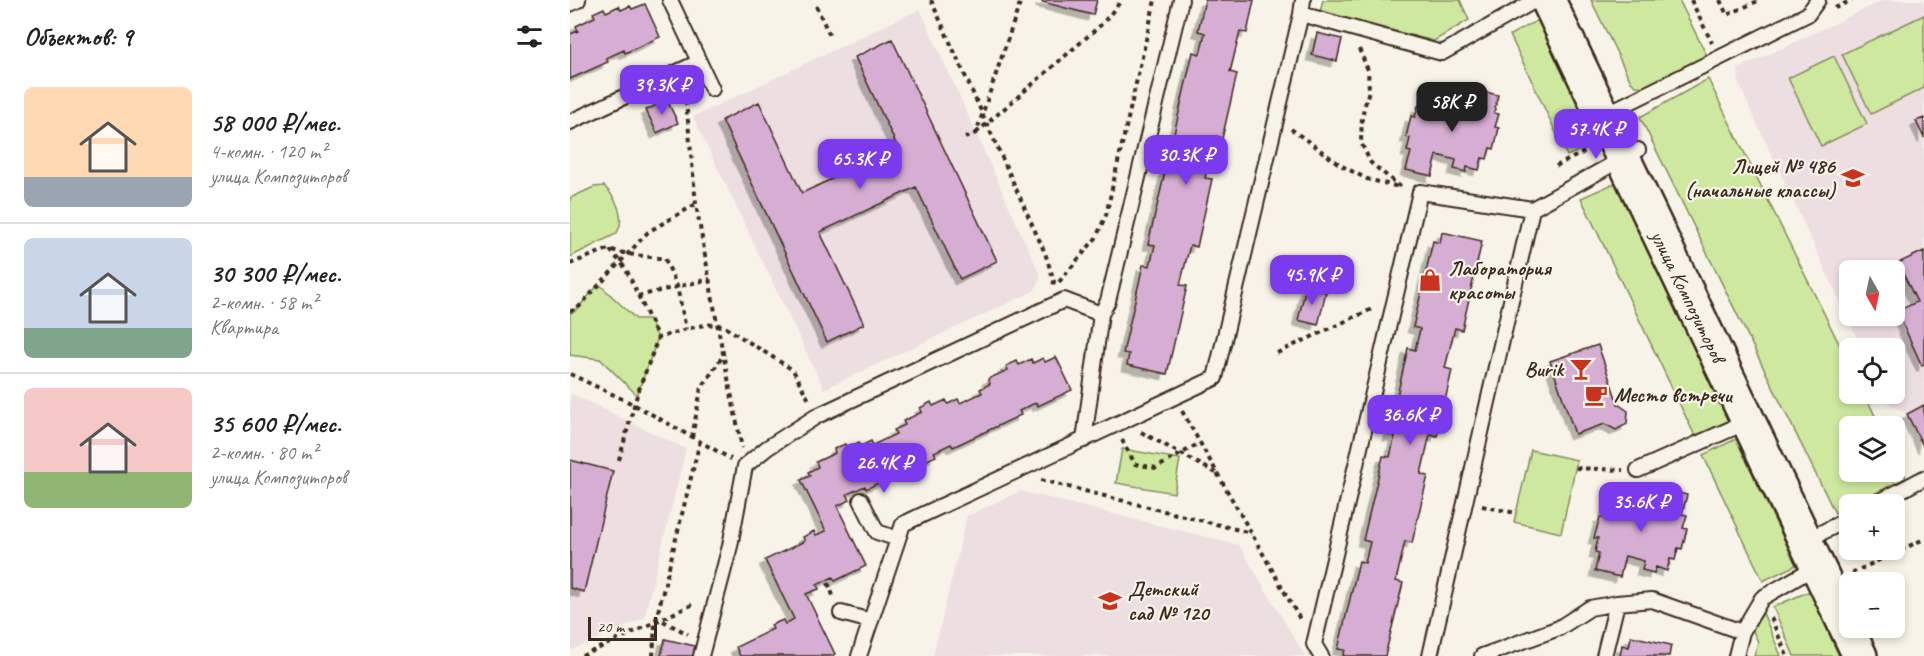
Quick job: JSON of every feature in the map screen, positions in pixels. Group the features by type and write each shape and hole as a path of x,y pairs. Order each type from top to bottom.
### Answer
{"street":[{"name":"улица Композиторов","path":"1548,0 1618,151 1830,568 1860,656"},
{"name":"улица Композиторов","path":"1568,0 1618,108 1618,151"},
{"path":"1866,638 1874,656"}],"lane":[{"path":"570,3 578,0"},
{"path":"670,0 712,89"},
{"path":"1084,440 1101,314 1108,300 1181,0"},
{"path":"859,656 903,524 1215,378 1302,7 1352,28 1442,53 1536,0"},
{"path":"1618,108 1808,14 1818,0"},
{"path":"570,122 699,62"},
{"path":"1318,650 1420,192 1532,209 1618,151"},
{"path":"1430,656 1532,209"},
{"path":"703,650 730,546 745,466 767,448 817,416 1064,300 1101,314"},
{"path":"1638,470 1755,418"},
{"path":"1894,494 1924,478"},
{"path":"861,500 877,532 898,539"},
{"path":"1736,656 1742,632 1762,598 1830,568 1839,546"},
{"path":"1482,656 1559,628 1590,608 1617,603 1652,600 1742,632"},
{"path":"1604,656 1617,603"},
{"path":"841,613 871,621"}],"path":[{"path":"931,0 1046,253 1054,281 1052,293 1096,238 1106,216 1155,0"},
{"path":"976,133 1022,0"},
{"path":"964,138 976,133 987,124 1102,24 1122,0"},
{"path":"1691,0 1719,58"},
{"path":"1720,0 1727,15 1760,0"},
{"path":"816,6 830,36"},
{"path":"1352,28 1368,70 1369,90 1362,116 1361,143 1371,163 1402,188"},
{"path":"686,101 696,204 745,466"},
{"path":"1275,118 1342,166 1367,179 1420,192"},
{"path":"1556,165 1618,151"},
{"path":"570,311 576,310 648,232 696,204"},
{"path":"608,249 626,269 658,338 637,394 619,460"},
{"path":"570,264 608,249 665,259 677,286 686,329"},
{"path":"638,296 710,279"},
{"path":"1277,353 1396,298"},
{"path":"658,338 686,329 717,323 793,370 817,416"},
{"path":"692,437 701,389 724,354"},
{"path":"570,374 635,405 745,466"},
{"path":"1174,398 1318,650"},
{"path":"1118,424 1135,464 1156,468 1200,443"},
{"path":"1118,424 1218,474"},
{"path":"653,656 655,624 700,441"},
{"path":"1576,468 1638,470"},
{"path":"1014,473 1252,534"},
{"path":"1465,502 1516,513"},
{"path":"1830,568 1924,539"},
{"path":"582,656 655,624 718,592"},
{"path":"1762,598 1787,656"},
{"path":"662,620 703,650"}],"shaded area":[{"name":"Лицей № 486 (начальные классы)","path":"1884,0 1924,0 1924,405 1907,414 1890,404 1905,404 1905,338 1857,338 1852,326 1905,326 1905,260 1839,260 1839,299 1739,85 1738,69"},
{"path":"920,9 1041,277 1034,291 824,389 693,117"},
{"path":"570,393 686,449 644,618 570,651"},
{"name":"Детский сад № 120","path":"1020,491 1239,545 1305,656 933,656 967,516"}],"green space":[{"path":"1323,0 1460,0 1469,20 1434,41 1320,12"},
{"path":"1591,0 1679,0 1707,56 1645,87 1636,86 1631,82"},
{"path":"1924,15 1924,88 1871,114 1842,54"},
{"path":"1538,20 1596,143 1567,156 1510,35"},
{"path":"1834,56 1867,124 1821,146 1788,78"},
{"path":"1708,79 1839,344 1839,404 1869,404 1875,416 1839,416 1839,482 1898,482 1873,494 1839,494 1839,511 1835,513 1640,117"},
{"path":"1615,183 1728,421 1695,436 1581,198"},
{"path":"604,186 619,208 619,228 616,234 570,257 570,198 594,187"},
{"path":"599,284 636,319 649,319 658,338 637,395 600,359 570,355 570,311 576,310"},
{"path":"1736,439 1796,565 1763,581 1703,455"},
{"path":"1122,449 1180,459 1174,493 1116,483"},
{"path":"1531,450 1577,460 1561,533 1514,522"},
{"path":"1810,591 1839,656 1794,656 1773,607"},
{"path":"1763,613 1781,656 1754,656 1758,642 1752,629"}],"building":[{"path":"1042,0 1097,0 1093,15 1042,2"},
{"path":"1205,0 1254,0 1247,33 1240,32 1230,72 1237,74 1222,139 1215,138 1205,178 1212,179 1197,247 1190,245 1180,285 1187,286 1167,374 1127,365 1129,354 1123,353 1143,265 1150,266 1155,245 1148,244 1168,159 1175,161 1179,140 1173,138 1193,52 1200,54 1205,33 1198,31"},
{"path":"645,4 660,37 625,53 624,50 606,58 608,62 570,79 570,34 578,31 576,26 595,17 593,13 604,8 606,12 619,6 621,10"},
{"path":"1317,33 1342,39 1337,61 1312,55"},
{"path":"892,39 997,261 960,279 916,187 820,232 864,324 827,342 722,120 759,102 802,193 898,148 855,57"},
{"path":"1473,89 1498,95 1494,113 1499,114 1495,127 1499,128 1494,149 1490,148 1487,159 1482,158 1479,170 1467,167 1466,172 1454,169 1456,160 1437,155 1432,176 1406,170 1411,152 1407,151 1410,138 1406,137 1411,116 1415,117 1418,106 1423,107 1426,95 1437,98 1439,93 1451,96 1449,105 1468,110"},
{"path":"667,100 678,123 657,133 646,110"},
{"path":"1924,118 1924,138 1916,121"},
{"path":"1442,232 1482,241 1462,330 1455,328 1445,368 1452,370 1437,436 1430,434 1421,474 1428,476 1412,543 1405,541 1396,581 1403,583 1385,656 1343,656 1345,650 1338,649 1359,561 1365,563 1370,542 1363,540 1383,456 1390,457 1395,436 1388,435 1408,348 1415,350 1420,329 1413,327 1433,241 1440,243"},
{"path":"1924,251 1924,365 1922,366 1904,326 1905,307 1917,302 1905,277 1904,260"},
{"path":"1306,287 1326,292 1318,325 1298,320"},
{"path":"1598,345 1618,404 1628,411 1627,424 1616,430 1605,424 1575,434 1550,361"},
{"path":"1056,357 1072,390 1038,406 1037,403 1033,404 1019,411 1021,415 953,447 951,444 934,452 936,456 866,489 865,486 847,494 850,500 837,506 866,566 835,581 833,577 817,585 819,589 806,594 835,654 832,656 740,656 736,647 773,629 771,625 783,620 785,624 794,619 765,560 805,541 803,537 814,531 816,535 826,531 801,480 810,476 808,472 818,467 816,462 835,453 834,449 845,444 847,448 859,442 861,446 871,441 873,445 896,434 894,430 905,425 903,421 922,412 920,408 931,402 933,406 946,400 948,404 958,399 960,403 982,393 980,389 990,384 988,379 1008,370 1006,366 1017,361 1019,365 1031,359 1033,363 1043,358 1045,362"},
{"path":"1924,405 1924,448 1907,414"},
{"path":"570,460 613,471 584,592 570,588"},
{"path":"1662,489 1687,495 1682,514 1687,515 1683,528 1687,529 1682,549 1678,548 1675,560 1670,559 1667,571 1656,567 1654,573 1642,570 1644,561 1625,556 1620,577 1595,571 1599,553 1595,552 1598,538 1594,538 1600,517 1604,518 1607,506 1611,507 1614,496 1626,499 1627,493 1640,497 1637,506 1656,510"},
{"path":"1631,636 1671,645 1669,656 1620,656 1622,645 1629,647"},
{"path":"665,639 695,646 693,656 661,656"}],"place":[{"name":"Лицей № 486 (начальные классы)","path":"1853,178"},
{"name":"Лаборатория красоты","path":"1430,280"},
{"name":"Burik","path":"1581,369"},
{"name":"Место встречи","path":"1596,395"},
{"name":"Детский сад № 120","path":"1110,601"}]}
